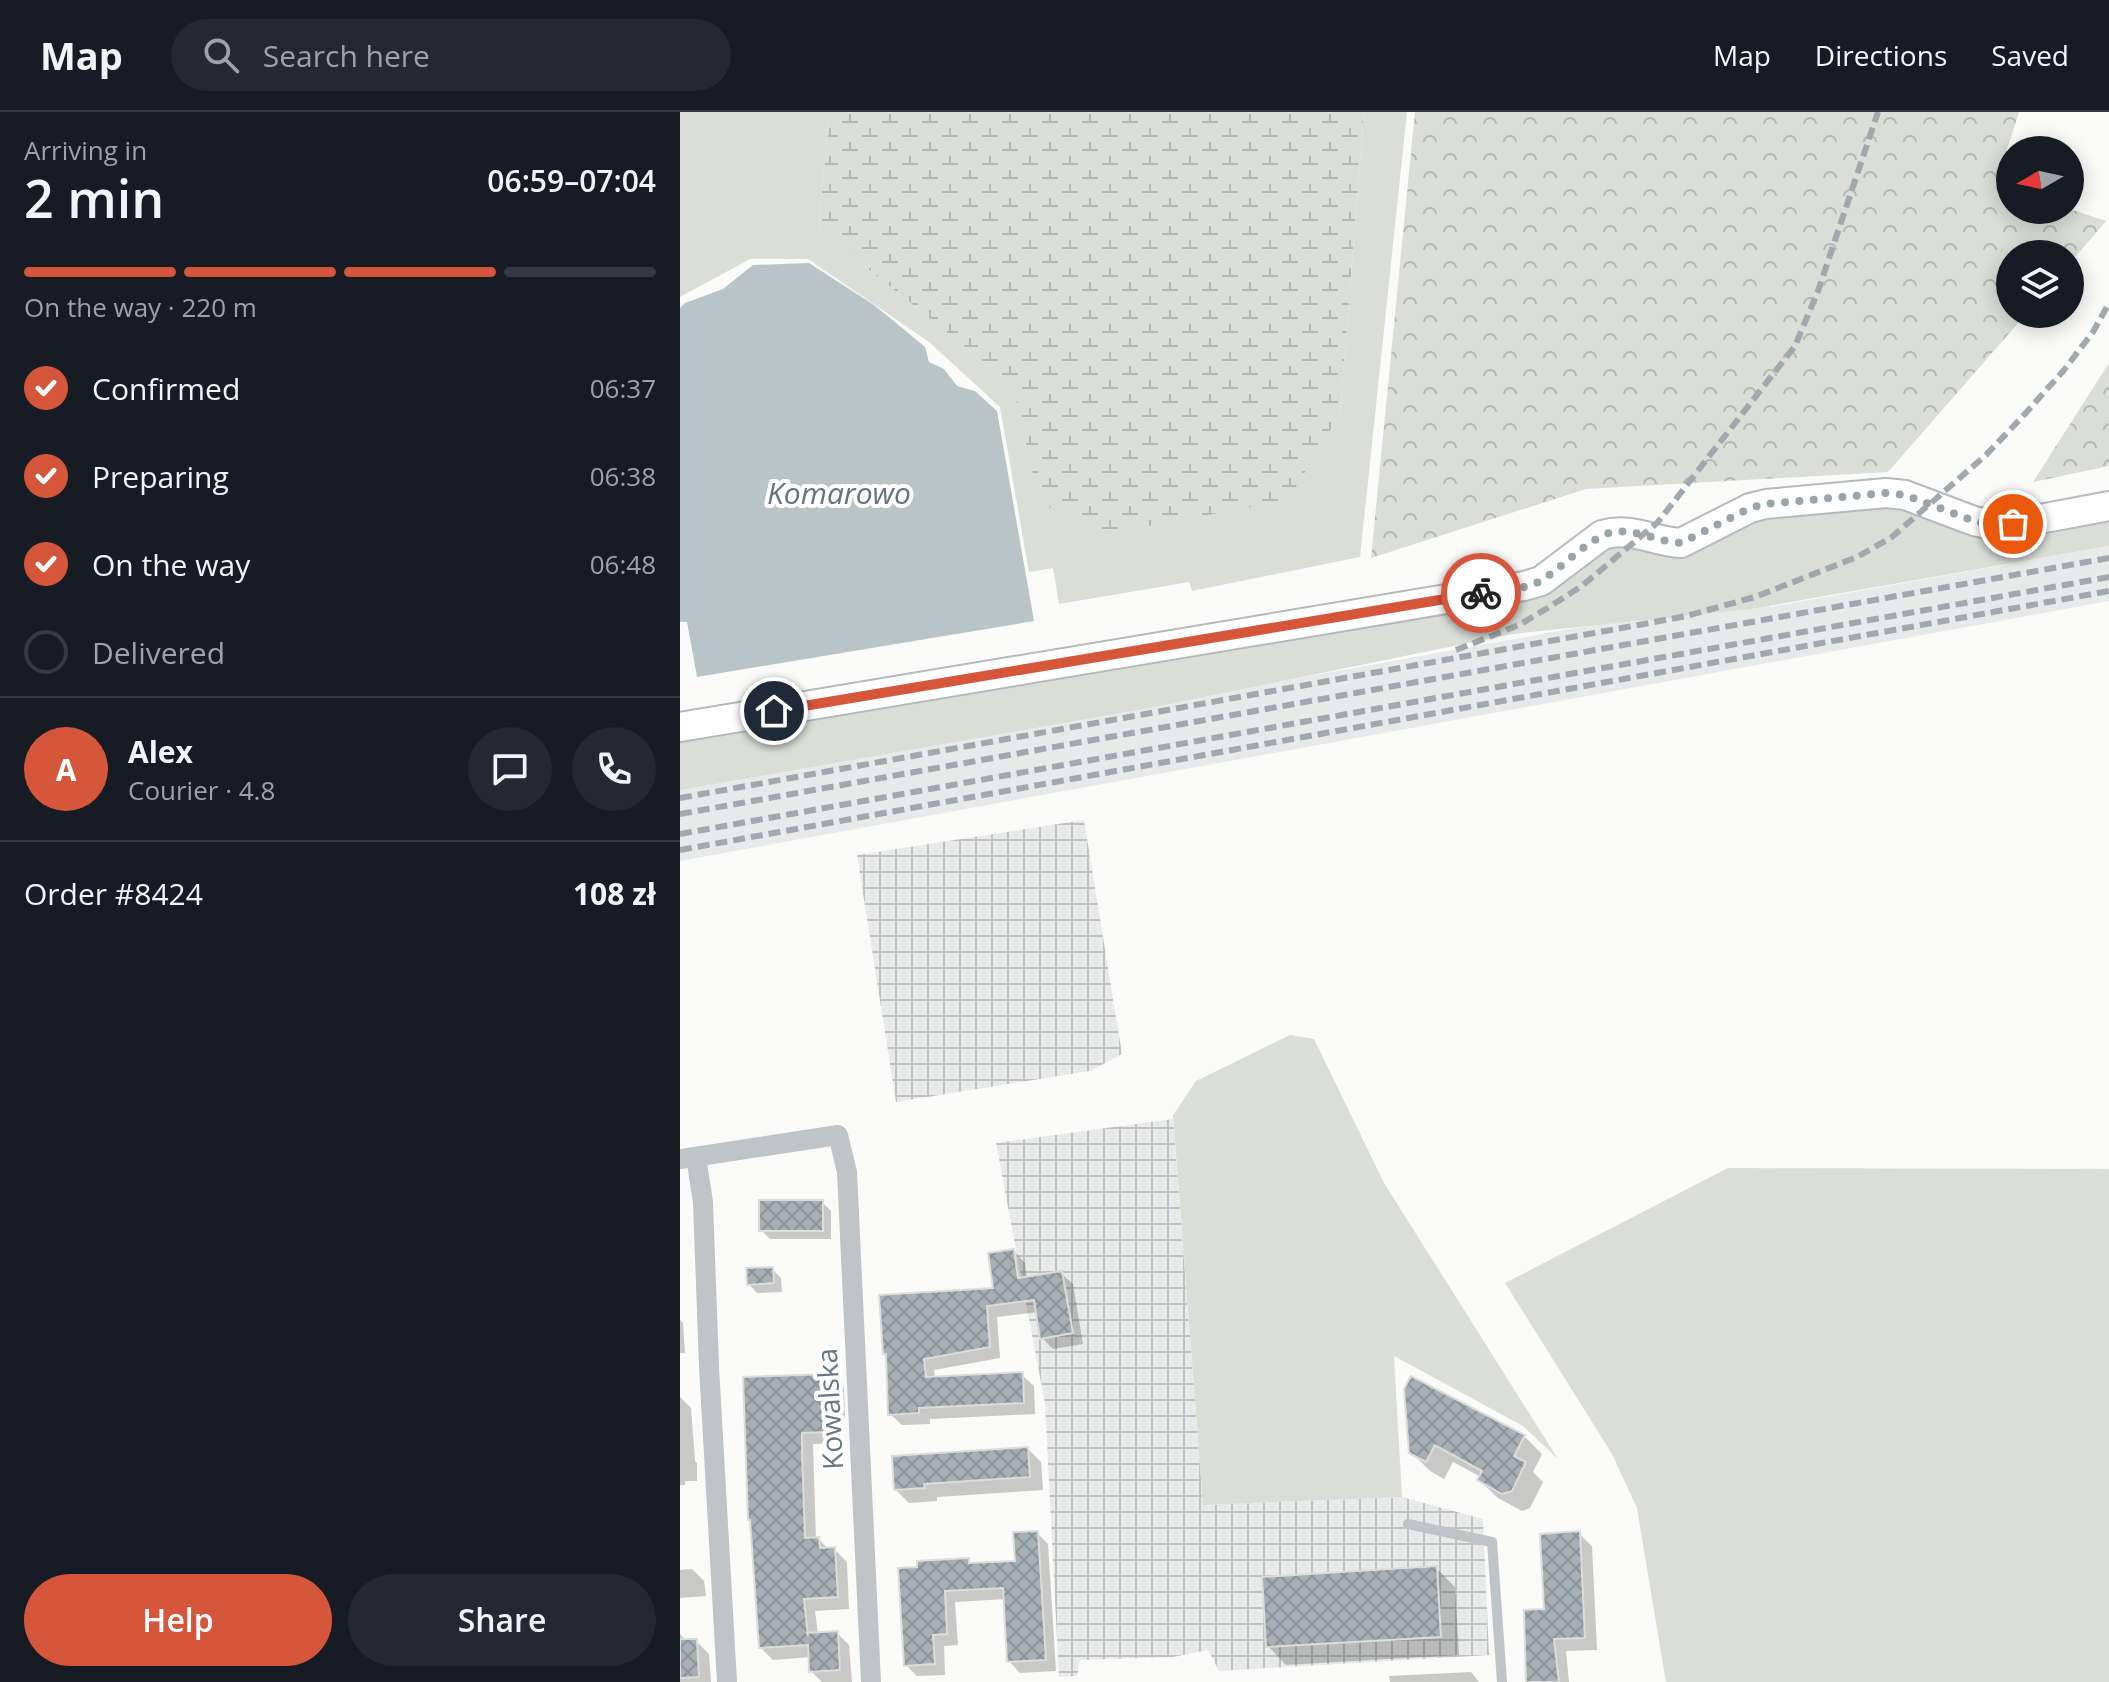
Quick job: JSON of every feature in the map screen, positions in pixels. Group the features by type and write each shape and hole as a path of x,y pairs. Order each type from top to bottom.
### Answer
{"street":[{"path":"680,727 1524,586 1541,581 1602,535 1630,532 1681,543 1750,508 1766,504 1886,493 1905,495 1993,525 2109,506"},
{"name":"Kowalska","path":"688,1158 838,1135 847,1172 871,1682"},
{"path":"688,1158 703,1202 727,1682"}],"lane":[{"path":"1408,1524 1492,1542 1502,1682"}],"shaded area":[{"path":"2109,546 2109,601 680,861 680,786 825,763 1648,615 1760,586 1770,607"},
{"path":"1084,820 1122,1054 1090,1071 896,1102 857,855"},
{"path":"1173,1119 1203,1505 1402,1497 1483,1519 1489,1655 1219,1671 1208,1650 1173,1657 1080,1660 1077,1676 1059,1677 1045,1404 996,1143"}],"green space":[{"path":"680,112 830,112 818,229 1013,385 1040,501 1340,414 1364,112 1407,112 1360,557 1192,591 1189,582 1059,604 1053,568 1029,572 1000,407 929,342 808,259 750,259 680,297"},
{"path":"830,112 1364,112 1340,414 1288,500 1101,535 1039,501 1013,385 818,229"},
{"path":"1415,112 2019,112 2011,136 1996,136 1996,224 2084,224 2084,214 2106,221 2084,247 2084,240 1996,240 1996,328 2014,328 1888,472 1586,489 1371,558"},
{"path":"2109,363 2109,466 2033,482"},
{"path":"1893,504 1939,524 1986,538 2015,539 2109,520 2109,546 1751,609 1513,634 1149,708 680,790 680,741 1538,593 1605,546 1625,543 1679,557 1694,554 1753,521"},
{"path":"1290,1035 1314,1039 1384,1183 1558,1459 1523,1426 1394,1356 1402,1497 1203,1505 1173,1115 1196,1081"},
{"path":"1728,1168 2109,1169 2109,1682 1666,1682 1637,1508 1612,1454 1505,1283"}],"water":[{"name":"Komarowo","path":"809,263 874,305 925,347 929,362 944,369 957,386 975,391 997,411 1034,621 697,677 687,622 680,622 680,308 685,303 723,289 753,265"}],"building":[{"path":"759,1200 823,1200 823,1231 759,1231"},
{"path":"1014,1249 1018,1278 1062,1271 1073,1333 1040,1339 1034,1300 987,1306 990,1347 924,1359 926,1377 1023,1372 1024,1403 919,1408 919,1413 888,1415 886,1354 883,1354 879,1295 993,1288 988,1253"},
{"path":"773,1267 774,1283 747,1285 746,1268"},
{"path":"832,1374 831,1432 802,1433 802,1452 805,1538 819,1537 820,1548 835,1547 838,1597 804,1599 808,1633 838,1631 840,1670 809,1672 808,1645 759,1648 748,1520 743,1377"},
{"path":"1411,1376 1525,1435 1514,1456 1526,1462 1512,1491 1502,1494 1477,1480 1482,1471 1435,1445 1426,1462 1409,1453 1404,1389"},
{"path":"1028,1447 1030,1477 924,1484 925,1488 894,1490 892,1456"},
{"path":"1038,1531 1046,1660 1007,1662 1003,1588 945,1591 947,1634 933,1635 935,1664 904,1666 898,1568 917,1567 917,1561 969,1558 969,1563 1015,1561 1013,1532"},
{"path":"1580,1531 1585,1638 1554,1639 1559,1682 1526,1682 1524,1610 1544,1609 1540,1534"},
{"path":"1437,1566 1441,1637 1266,1647 1262,1577"},
{"path":"680,1639 697,1639 699,1677 680,1678"}],"railway":[{"path":"1456,650 1519,625 1551,606 1583,585 1658,522 1795,346 1818,291 1878,112"},
{"path":"680,798 1644,624 1755,597 1857,557 1892,537 1986,455 2024,415 2093,332 2109,303"},
{"path":"680,814 2109,558"},
{"path":"680,834 2109,577"},
{"path":"680,850 2109,591"}],"way so far":[{"path":"1481,593 1541,581 1602,535 1630,532 1681,543 1750,508 1766,504 1886,493 1918,499 1974,521 1993,525 2013,524"}],"route":[{"path":"774,711 1481,593"}]}
